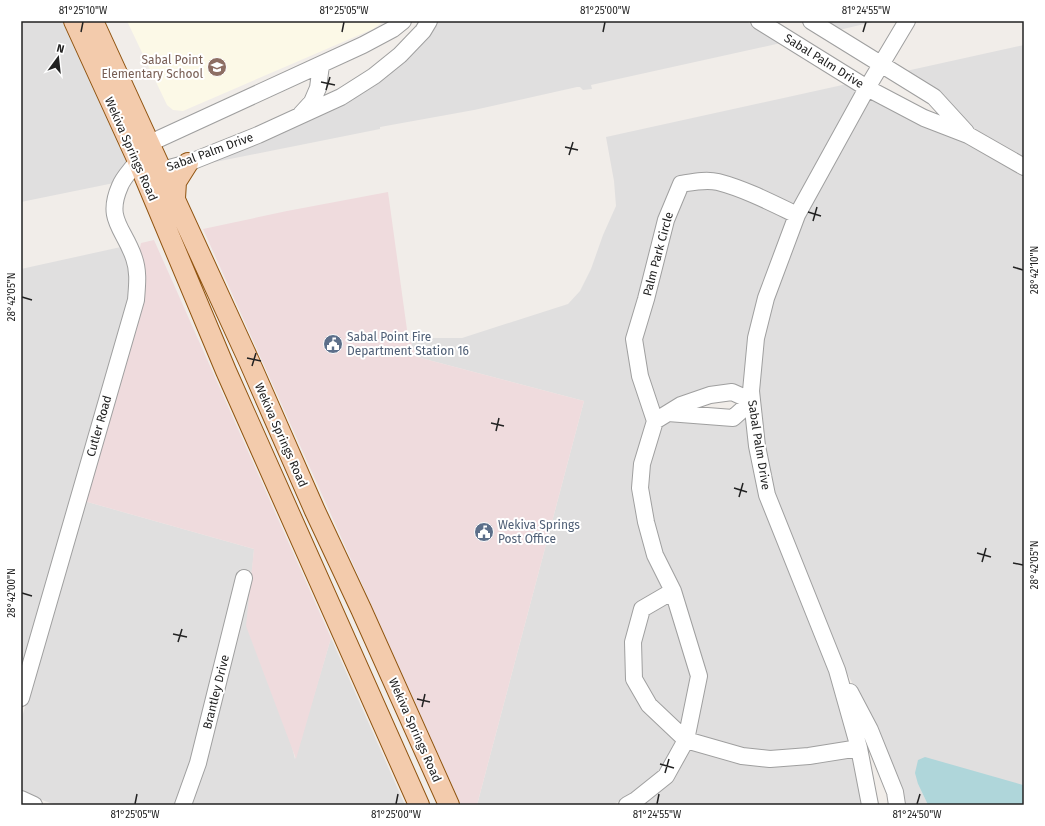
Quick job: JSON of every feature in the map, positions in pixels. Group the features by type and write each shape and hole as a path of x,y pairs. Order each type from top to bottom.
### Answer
{"main road":[{"name":"Wekiva Springs Road","path":"74,21 138,161 226,371 419,805"},
{"name":"Wekiva Springs Road","path":"93,21 175,198 449,805"},
{"path":"175,198 176,182 188,163"},
{"path":"226,371 249,361"},
{"path":"294,522 315,511"}],"street":[{"path":"138,161 150,143 321,65 393,29 403,21"},
{"name":"Sabal Palm Drive","path":"138,161 162,170 188,163 298,117 341,97 374,76 400,55 423,31 429,21"},
{"name":"Sabal Palm Drive","path":"759,21 867,88"},
{"path":"811,21 934,97 968,135"},
{"name":"Sabal Palm Drive","path":"870,805 858,748 837,670 767,495 757,446 751,392 756,338 766,298 797,215 867,88 907,21"},
{"path":"298,117 312,102 318,88 321,65"},
{"path":"867,88 924,118 968,135 1024,167"},
{"name":"Cutler Road","path":"21,698 136,300 138,276 134,257 120,230 114,213 116,197 121,184 138,161"},
{"name":"Palm Park Circle","path":"661,417 640,376 634,339 666,220 681,184 698,181 717,182 750,194 797,215"},
{"path":"627,805 636,800 666,776 686,740 699,676 673,591 655,555 646,522 640,488 642,464 661,417 681,405 710,394 732,392 752,401 734,418 661,417"},
{"name":"Brantley Drive","path":"183,805 198,763 244,578"},
{"path":"673,591 642,609 633,642 634,679 649,705 686,740 742,756 770,759 809,756 858,748"},
{"name":"Sabal Palm Drive","path":"837,670 870,730 895,792 897,805"},
{"path":"21,799 34,805"}],"shaded area":[{"path":"21,21 66,21 130,160 114,183 21,202"},
{"name":"Sabal Point Elementary School","path":"127,21 384,21 373,29 183,111 173,110 167,105"},
{"path":"437,21 746,21 781,43 591,85 592,89 583,90 580,87 577,87 474,110 380,127 380,129 200,165 295,126 297,127"},
{"path":"825,21 877,21 839,30"},
{"path":"1024,45 1024,158 972,129 906,71"},
{"path":"847,84 858,91 795,206 680,177 628,337 648,422 636,462 664,588 640,603 628,680 677,742 661,771 633,794 612,805 477,805 584,401 417,357 409,338 462,338 568,304 580,291 591,269 603,235 616,206 614,181 606,137"},
{"path":"870,97 965,141 968,145 969,144 1024,175 1024,785 918,784 928,805 904,805 876,726 843,666 773,492 763,444 757,391 762,339 772,300 803,218"},
{"path":"715,189 748,200 789,219 744,390 658,411 647,374 640,339 672,222 685,191"},
{"path":"388,192 408,337 417,357 584,401 477,805 461,805 203,229"},
{"path":"154,240 331,638 296,759 246,626 254,549 84,501 141,243"},
{"path":"121,247 128,260 131,285 116,345 21,675 21,269"},
{"path":"747,415 829,667 850,742 809,749 771,752 743,749 693,735 704,690 652,520 647,487 649,465 660,426 669,420"},
{"path":"84,501 254,549 252,572 240,569 192,761 176,805 56,805 28,795 21,790 21,721"},
{"path":"251,576 295,759 331,638 405,805 190,805"},
{"path":"670,601 693,677 682,727 654,700 640,677 640,643 647,614"},
{"path":"688,748 854,756 863,805 640,805"}],"water":[{"path":"925,757 1024,785 1024,805 928,805 918,784 915,773 918,760"}],"place":[{"name":"Sabal Point Elementary School","path":"217,67"},
{"name":"Sabal Point Fire Department Station 16","path":"333,344"},
{"name":"Wekiva Springs Post Office","path":"484,532"}]}
